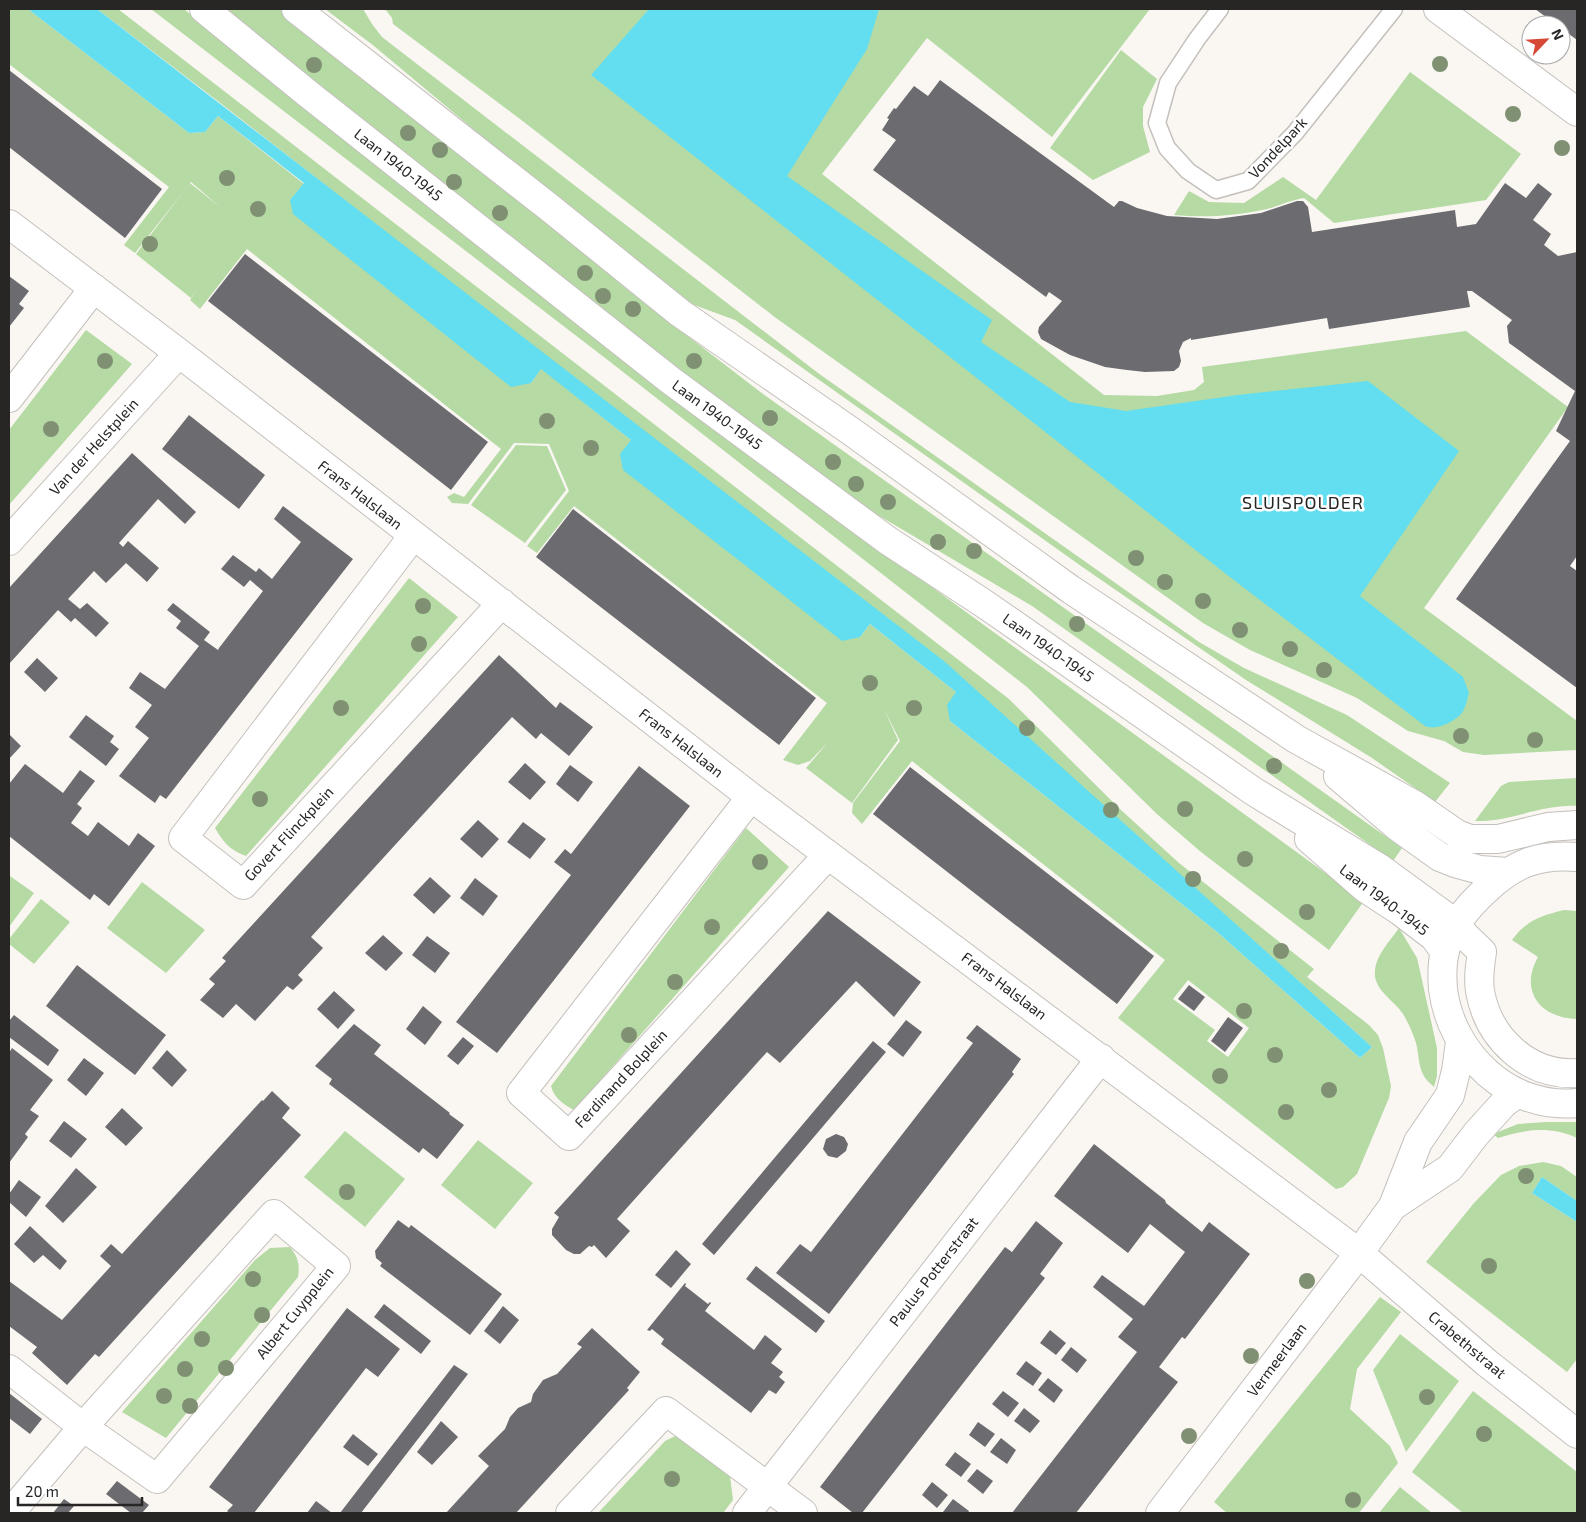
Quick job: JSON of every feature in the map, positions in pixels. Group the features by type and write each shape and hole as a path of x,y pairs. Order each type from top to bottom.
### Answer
{"street":[{"name":"Laan 1940-1945","path":"204,9 307,93 670,380 886,540 986,605 1253,791 1381,868 1456,926 1482,952 1480,989 1484,1008 1502,1041 1516,1054 1532,1064 1569,1074 1577,1073"},
{"path":"296,9 550,208 680,313 852,432 1070,588 1296,739 1415,805 1457,834 1470,839 1498,839 1548,826 1577,825"},
{"path":"1438,9 1577,112"},
{"name":"Frans Halslaan","path":"9,224 179,353 751,798 1101,1058 1359,1253"},
{"path":"9,398 94,288"},
{"name":"Van der Helstplein","path":"9,541 179,353"},
{"name":"Govert Flinckplein","path":"413,536 183,838 243,884 502,603"},
{"path":"1296,739 1398,827 1440,857 1480,870 1508,872"},
{"name":"Laan 1940-1945","path":"1253,791 1365,888 1400,911 1434,937 1445,952"},
{"name":"Ferdinand Bolplein","path":"751,798 521,1093 569,1136 828,855"},
{"path":"1577,857 1542,858 1524,863 1508,872 1481,894 1456,926 1445,952 1443,983 1448,1013 1460,1042 1479,1066 1491,1077 1518,1093 1535,1099 1577,1103"},
{"name":"Vermeerlaan","path":"1170,1510 1393,1206 1418,1142 1450,1095 1460,1042"},
{"name":"Paulus Potterstraat","path":"747,1513 1101,1058"},
{"name":"Vermeerlaan","path":"1393,1206 1450,1168 1476,1134 1504,1103 1550,1070"},
{"name":"Albert Cuypplein","path":"9,1370 83,1427 157,1479 336,1266 274,1214 83,1427 10,1513"},
{"name":"Crabethstraat","path":"1359,1253 1487,1363 1577,1434"},
{"path":"570,1513 666,1411 803,1513"}],"lane":[{"name":"Vondelpark","path":"1220,9 1197,39 1168,83 1157,123 1167,148 1188,171 1216,190 1248,181 1295,133 1394,9"}],"green space":[{"path":"9,9 28,9 189,133 205,132 218,116 304,184 290,200 531,383 541,368 631,440 860,637 870,624 956,692 950,721 1216,931 1360,1058 1372,1047 992,706 219,102 97,9 118,9 1009,699 1121,810 1179,863 1314,969 1307,977 1369,1025 1378,1035 1383,1048 1391,1086 1389,1098 1357,1174 1343,1187 1336,1189 1118,1018 1165,960 912,761 862,824 852,813 853,803 900,741 884,709 898,740 852,803 806,768 829,741 810,761 798,765 783,760 827,703 574,506 537,553 527,546 569,491 549,444 514,443 468,504 452,503 447,497 454,493 464,497 501,449 247,249 200,309 190,300 199,287 191,298 136,254 184,191 135,253 124,245 169,187 9,64","holes":["191,182 221,208 190,183","1188,980 1249,1028 1228,1057 1207,1041 1215,1030 1173,999"]},
{"path":"151,9 184,9 362,154 794,487 1364,901 1329,950 1201,852 1158,815 1027,687 609,361"},
{"path":"224,9 282,9 348,58 429,123 629,291 763,394 1402,848 1393,861 1032,606 854,501 657,353 495,227"},
{"path":"325,9 363,9 382,37 818,373 1199,642 1244,668 1347,715 1450,783 1435,802 1372,758 1246,680 1081,566 735,320 686,302 588,225 374,46"},
{"path":"385,9 1150,9 1052,137 927,38 822,174 1104,395 1157,396 1194,390 1204,382 1202,367 1466,331 1568,407 1424,608 1577,721 1577,750 1484,755 1463,752 1444,741 1408,731 1357,698 1250,650 1203,623 776,318 520,119 393,24 392,18"},
{"path":"1121,50 1157,79 1143,107 1143,126 1150,152 1093,180 1050,148"},
{"path":"1410,72 1521,154 1486,200 1334,223 1304,198 1267,209 1243,213 1220,216 1174,215 1189,191 1209,202 1244,203 1283,177 1316,200"},
{"path":"86,330 132,364 9,505 9,430"},
{"path":"516,445 547,446 566,490 525,543 471,505"},
{"path":"409,578 458,617 246,856 236,851 225,842 215,828"},
{"path":"1577,778 1577,806 1551,808 1488,821 1475,821 1501,786 1509,782"},
{"path":"746,828 789,867 574,1110 566,1105 557,1097 551,1086"},
{"path":"10,876 34,893 9,927 9,878"},
{"path":"142,882 205,930 166,973 107,928"},
{"path":"41,899 70,922 34,964 9,944 9,939"},
{"path":"1564,910 1577,911 1577,1019 1553,1014 1543,1008 1536,1000 1532,991 1531,981 1538,957 1512,940 1529,923 1548,914"},
{"path":"1399,928 1417,958 1437,1048 1437,1076 1434,1087 1422,1072 1416,1043 1407,1021 1377,984 1375,978 1378,959"},
{"path":"1577,1122 1577,1138 1548,1130 1528,1131 1498,1138 1493,1134 1518,1124"},
{"path":"345,1131 405,1179 365,1227 304,1177"},
{"path":"478,1140 533,1183 495,1229 441,1185"},
{"path":"1543,1162 1561,1166 1577,1177 1577,1201 1542,1177 1532,1193 1577,1222 1577,1359 1567,1372 1426,1262 1474,1203 1501,1175 1519,1166"},
{"path":"290,1247 298,1261 298,1277 166,1438 122,1412 255,1260 270,1248"},
{"path":"1380,1297 1401,1312 1357,1369 1350,1409 1390,1446 1398,1463 1359,1513 1227,1513 1214,1502"},
{"path":"1400,1334 1459,1381 1406,1452 1373,1370"},
{"path":"1473,1391 1577,1472 1577,1513 1463,1513 1412,1472"},
{"path":"675,1436 694,1445 730,1476 733,1500 723,1513 598,1513 665,1441"},
{"path":"1400,1487 1432,1513 1379,1513"}],"water":[{"path":"28,9 97,9 944,661 1372,1047 1360,1058 1216,931 950,721 947,705 956,692 870,624 860,637 842,641 623,470 620,454 631,440 541,369 531,383 511,387 293,214 290,200 304,183 218,116 205,132 189,133"},
{"path":"649,9 879,9 867,49 787,176 992,320 981,342 1070,402 1126,411 1238,395 1368,381 1459,451 1360,596 1463,677 1469,693 1462,713 1445,725 1425,726 1226,574 591,75"},
{"path":"1542,1177 1577,1201 1577,1222 1532,1193"}],"building":[{"path":"1535,9 1577,9 1577,40 1571,36 1571,15 1543,15"},
{"path":"9,70 162,189 125,238 9,147"},
{"path":"940,80 1114,207 1119,201 1122,201 1137,208 1167,216 1217,219 1261,213 1297,201 1303,201 1308,207 1312,232 1455,210 1457,227 1476,224 1505,183 1526,198 1538,183 1552,194 1533,220 1551,234 1544,245 1558,256 1577,252 1577,556 1570,566 1577,571 1577,688 1456,599 1570,441 1556,431 1575,391 1509,343 1507,326 1512,320 1472,291 1467,291 1470,307 1329,329 1327,318 1191,340 1191,338 1183,342 1179,351 1181,361 1179,367 1174,371 1145,372 1105,367 1070,355 1041,339 1038,332 1039,327 1062,301 1049,292 1046,297 873,170 896,140 882,130 894,108 896,109 914,86 928,96"},
{"path":"245,254 488,442 451,490 208,301"},
{"path":"9,276 29,291 19,304 24,308 9,327"},
{"path":"189,415 265,475 239,509 162,449"},
{"path":"132,453 196,512 185,524 158,499 119,543 123,547 128,541 159,568 147,582 126,563 106,583 94,571 68,599 80,609 87,603 109,623 96,637 75,618 71,622 58,610 9,664 9,588"},
{"path":"283,506 353,559 166,799 160,795 155,803 119,776 149,738 135,727 152,705 129,688 140,672 165,689 199,646 176,628 181,621 167,610 173,603 210,632 204,640 218,650 263,591 250,580 244,587 221,569 233,555 256,572 259,568 272,579 301,542 274,519"},
{"path":"573,509 816,698 779,745 536,557"},
{"path":"499,655 556,708 560,702 593,727 569,756 541,733 536,739 512,717 311,937 323,948 298,975 303,980 293,990 287,986 255,1021 236,1004 223,1018 200,1000 215,984 209,979 226,961 222,958"},
{"path":"37,658 58,678 45,692 24,672"},
{"path":"86,715 114,736 110,742 119,749 106,766 69,737"},
{"path":"9,734 21,746 9,759"},
{"path":"525,763 546,782 530,800 508,782"},
{"path":"25,764 63,793 80,770 95,781 77,804 82,808 71,823 88,836 98,822 129,846 138,833 155,846 109,906 94,894 90,900 9,836 9,784"},
{"path":"570,765 593,782 578,802 556,784"},
{"path":"639,766 690,806 497,1053 456,1022 571,875 554,862 565,849 571,854"},
{"path":"910,767 1154,956 1117,1004 873,814"},
{"path":"478,820 499,839 482,858 460,839"},
{"path":"523,822 546,839 530,859 507,842"},
{"path":"430,877 451,896 434,914 413,895"},
{"path":"475,878 498,896 483,916 460,898"},
{"path":"828,911 921,982 894,1017 856,981 780,1063 767,1052 617,1219 630,1231 606,1258 594,1245 592,1247 589,1246 580,1254 574,1254 566,1250 552,1235 552,1229 559,1217 554,1213"},
{"path":"383,935 403,953 386,971 365,953"},
{"path":"427,936 450,953 435,973 412,955"},
{"path":"77,965 166,1035 135,1075 46,1006"},
{"path":"1189,985 1205,997 1194,1011 1178,999"},
{"path":"334,991 355,1010 338,1029 317,1009"},
{"path":"423,1006 442,1022 425,1045 406,1029"},
{"path":"14,1015 59,1050 48,1066 9,1037 9,1021"},
{"path":"1228,1017 1243,1028 1225,1052 1211,1041"},
{"path":"906,1020 922,1032 903,1057 887,1044"},
{"path":"354,1024 381,1045 374,1054 464,1125 437,1159 423,1148 419,1153 329,1084 332,1079 315,1066"},
{"path":"977,1025 1021,1059 1012,1072 1014,1074 829,1314 776,1273 800,1244 811,1252 973,1043 966,1038"},
{"path":"463,1037 474,1046 458,1065 447,1056"},
{"path":"873,1041 886,1052 714,1255 702,1244"},
{"path":"12,1048 53,1080 30,1110 39,1116 25,1134 28,1137 9,1163 9,1053"},
{"path":"167,1050 187,1070 172,1087 152,1068"},
{"path":"84,1058 104,1073 86,1096 67,1080"},
{"path":"272,1091 290,1108 282,1118 301,1135 99,1357 95,1354 67,1385 32,1353 37,1347 9,1326 9,1281 62,1320 111,1266 100,1256 111,1244 122,1254"},
{"path":"122,1108 143,1128 126,1146 105,1127"},
{"path":"64,1121 87,1139 71,1158 49,1141"},
{"path":"836,1134 844,1137 848,1144 846,1151 837,1158 828,1156 823,1149 826,1139"},
{"path":"1094,1144 1202,1232 1209,1222 1250,1254 1185,1339 1182,1337 1159,1367 1178,1382 1076,1513 1012,1513 1137,1352 1118,1337 1133,1319 1093,1287 1102,1275 1144,1306 1185,1252 1150,1224 1128,1253 1054,1196"},
{"path":"76,1168 97,1187 63,1223 45,1206"},
{"path":"19,1180 41,1197 26,1217 9,1202 9,1194"},
{"path":"398,1220 409,1228 411,1225 502,1294 470,1335 380,1266 382,1263 376,1258 375,1251"},
{"path":"1036,1221 1063,1243 1040,1274 1045,1278 862,1513 853,1513 820,1487 1005,1247 1012,1252"},
{"path":"30,1226 67,1261 60,1270 43,1255 34,1263 14,1244"},
{"path":"676,1250 691,1264 671,1288 655,1275"},
{"path":"756,1266 825,1321 816,1333 746,1279"},
{"path":"685,1283 685,1286 708,1304 711,1303 705,1311 754,1350 765,1335 782,1349 771,1363 783,1372 779,1377 785,1382 776,1394 769,1390 751,1413 661,1344 664,1339 652,1329 650,1331 647,1330"},
{"path":"384,1304 431,1341 421,1354 374,1317"},
{"path":"503,1306 519,1320 500,1344 484,1331"},
{"path":"347,1308 400,1349 378,1377 366,1368 254,1513 230,1513 227,1511 233,1505 209,1487"},
{"path":"592,1328 640,1372 627,1388 629,1390 516,1513 446,1513 489,1466 478,1456 505,1429 510,1417 518,1408 531,1402 533,1394 543,1380 557,1374 582,1347 577,1344"},
{"path":"1050,1330 1066,1343 1056,1355 1040,1343"},
{"path":"1071,1347 1087,1360 1077,1373 1061,1360"},
{"path":"1026,1361 1042,1373 1033,1386 1016,1374"},
{"path":"454,1365 468,1374 361,1513 340,1513"},
{"path":"1048,1378 1063,1390 1054,1403 1038,1390"},
{"path":"1003,1391 1019,1403 1008,1417 992,1404"},
{"path":"9,1393 42,1419 30,1434 9,1418"},
{"path":"1024,1408 1040,1421 1030,1433 1014,1421"},
{"path":"441,1421 458,1437 432,1465 417,1452"},
{"path":"978,1422 995,1434 985,1447 969,1435"},
{"path":"353,1434 378,1454 368,1466 343,1447"},
{"path":"1001,1438 1016,1450 1007,1464 990,1452"},
{"path":"955,1452 971,1464 961,1477 945,1465"},
{"path":"977,1469 993,1481 983,1494 967,1481"},
{"path":"117,1481 149,1505 142,1513 131,1513 106,1494"},
{"path":"932,1482 948,1495 937,1508 922,1495"},
{"path":"64,1499 74,1506 68,1513 53,1513"},
{"path":"953,1499 969,1511 968,1513 943,1512"},
{"path":"316,1501 332,1513 307,1513"}],"district":[{"name":"SLUISPOLDER","path":"1303,503"}]}
